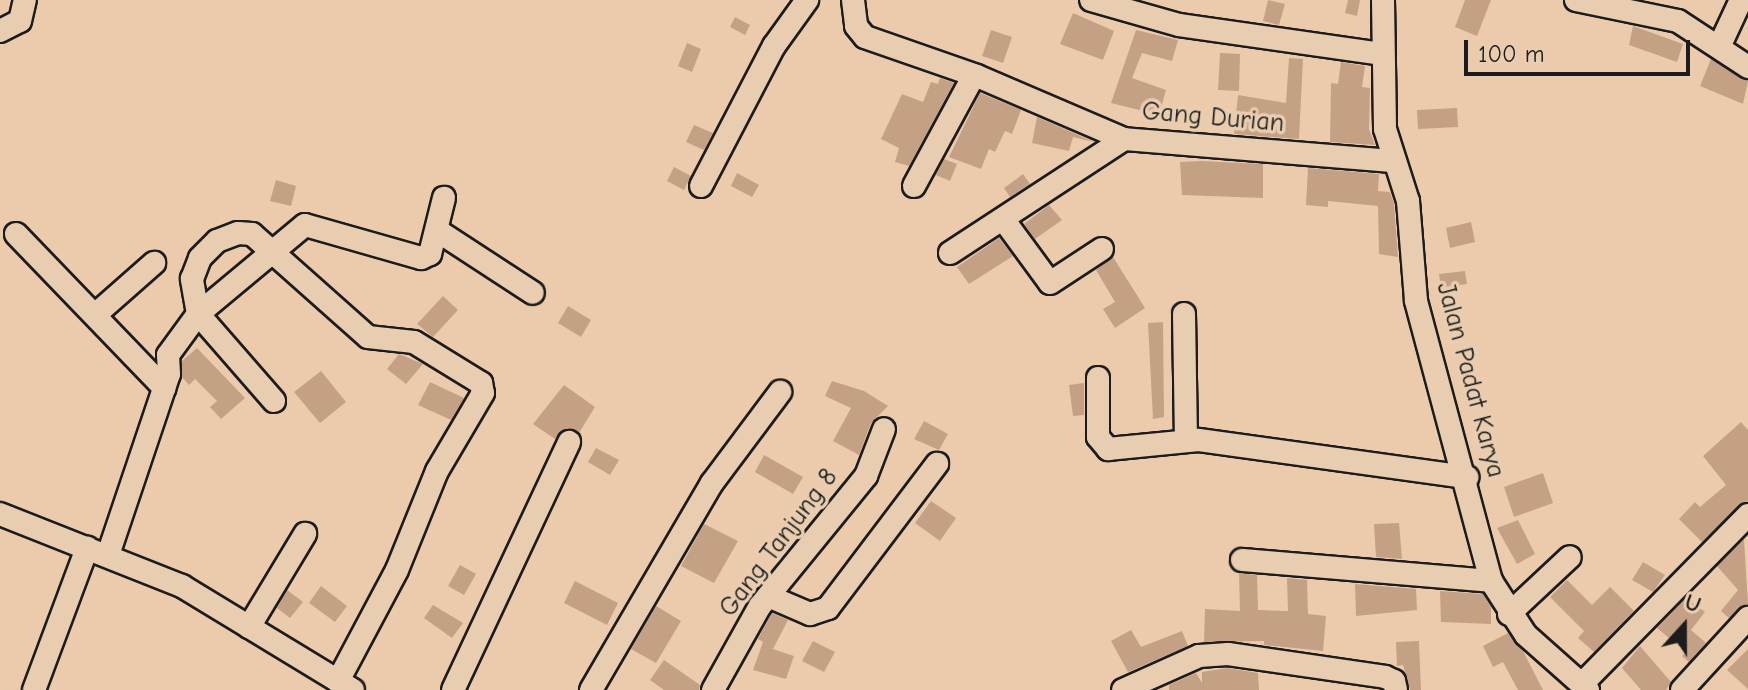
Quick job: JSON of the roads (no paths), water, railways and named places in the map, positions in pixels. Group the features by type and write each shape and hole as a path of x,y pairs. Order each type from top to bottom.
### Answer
{"street":[{"path":"0,31 20,21 25,0"},
{"path":"701,186 774,46 807,0"},
{"name":"Gang Durian","path":"853,0 857,29 1124,139 1393,161"},
{"path":"1091,0 1179,25 1383,54"},
{"name":"Jalan Padat Karya","path":"1383,0 1385,129 1408,201 1416,301 1467,477 1491,581 1509,614 1585,687"},
{"path":"1576,0 1678,21 1720,45 1748,67"},
{"path":"1720,45 1741,0"},
{"path":"914,186 974,75"},
{"path":"950,253 1124,139"},
{"path":"34,690 97,552 164,388 168,355 198,314 273,248 305,225 421,258 430,254 444,198"},
{"path":"1003,219 1050,283 1102,249"},
{"path":"438,231 533,293"},
{"path":"16,234 164,388"},
{"path":"0,514 182,586 345,686 437,471 483,393 481,383 414,342 368,337 273,248 252,234 217,241 200,258 192,279 198,314 274,401"},
{"path":"95,315 154,263"},
{"path":"1184,314 1186,441"},
{"path":"1098,378 1098,437 1103,447 1186,441 1467,477"},
{"path":"591,690 712,483 780,392"},
{"name":"Gang Tanjung 8","path":"713,690 768,596 866,476 884,429"},
{"path":"453,690 569,442"},
{"path":"768,596 810,614 828,608 937,464"},
{"path":"1585,687 1748,515"},
{"path":"249,627 305,534"},
{"path":"1509,614 1570,557"},
{"path":"1242,560 1491,581"},
{"path":"1682,690 1748,618"},
{"path":"1123,690 1154,683 1199,656 1228,654 1370,674 1392,679 1396,690"}]}
